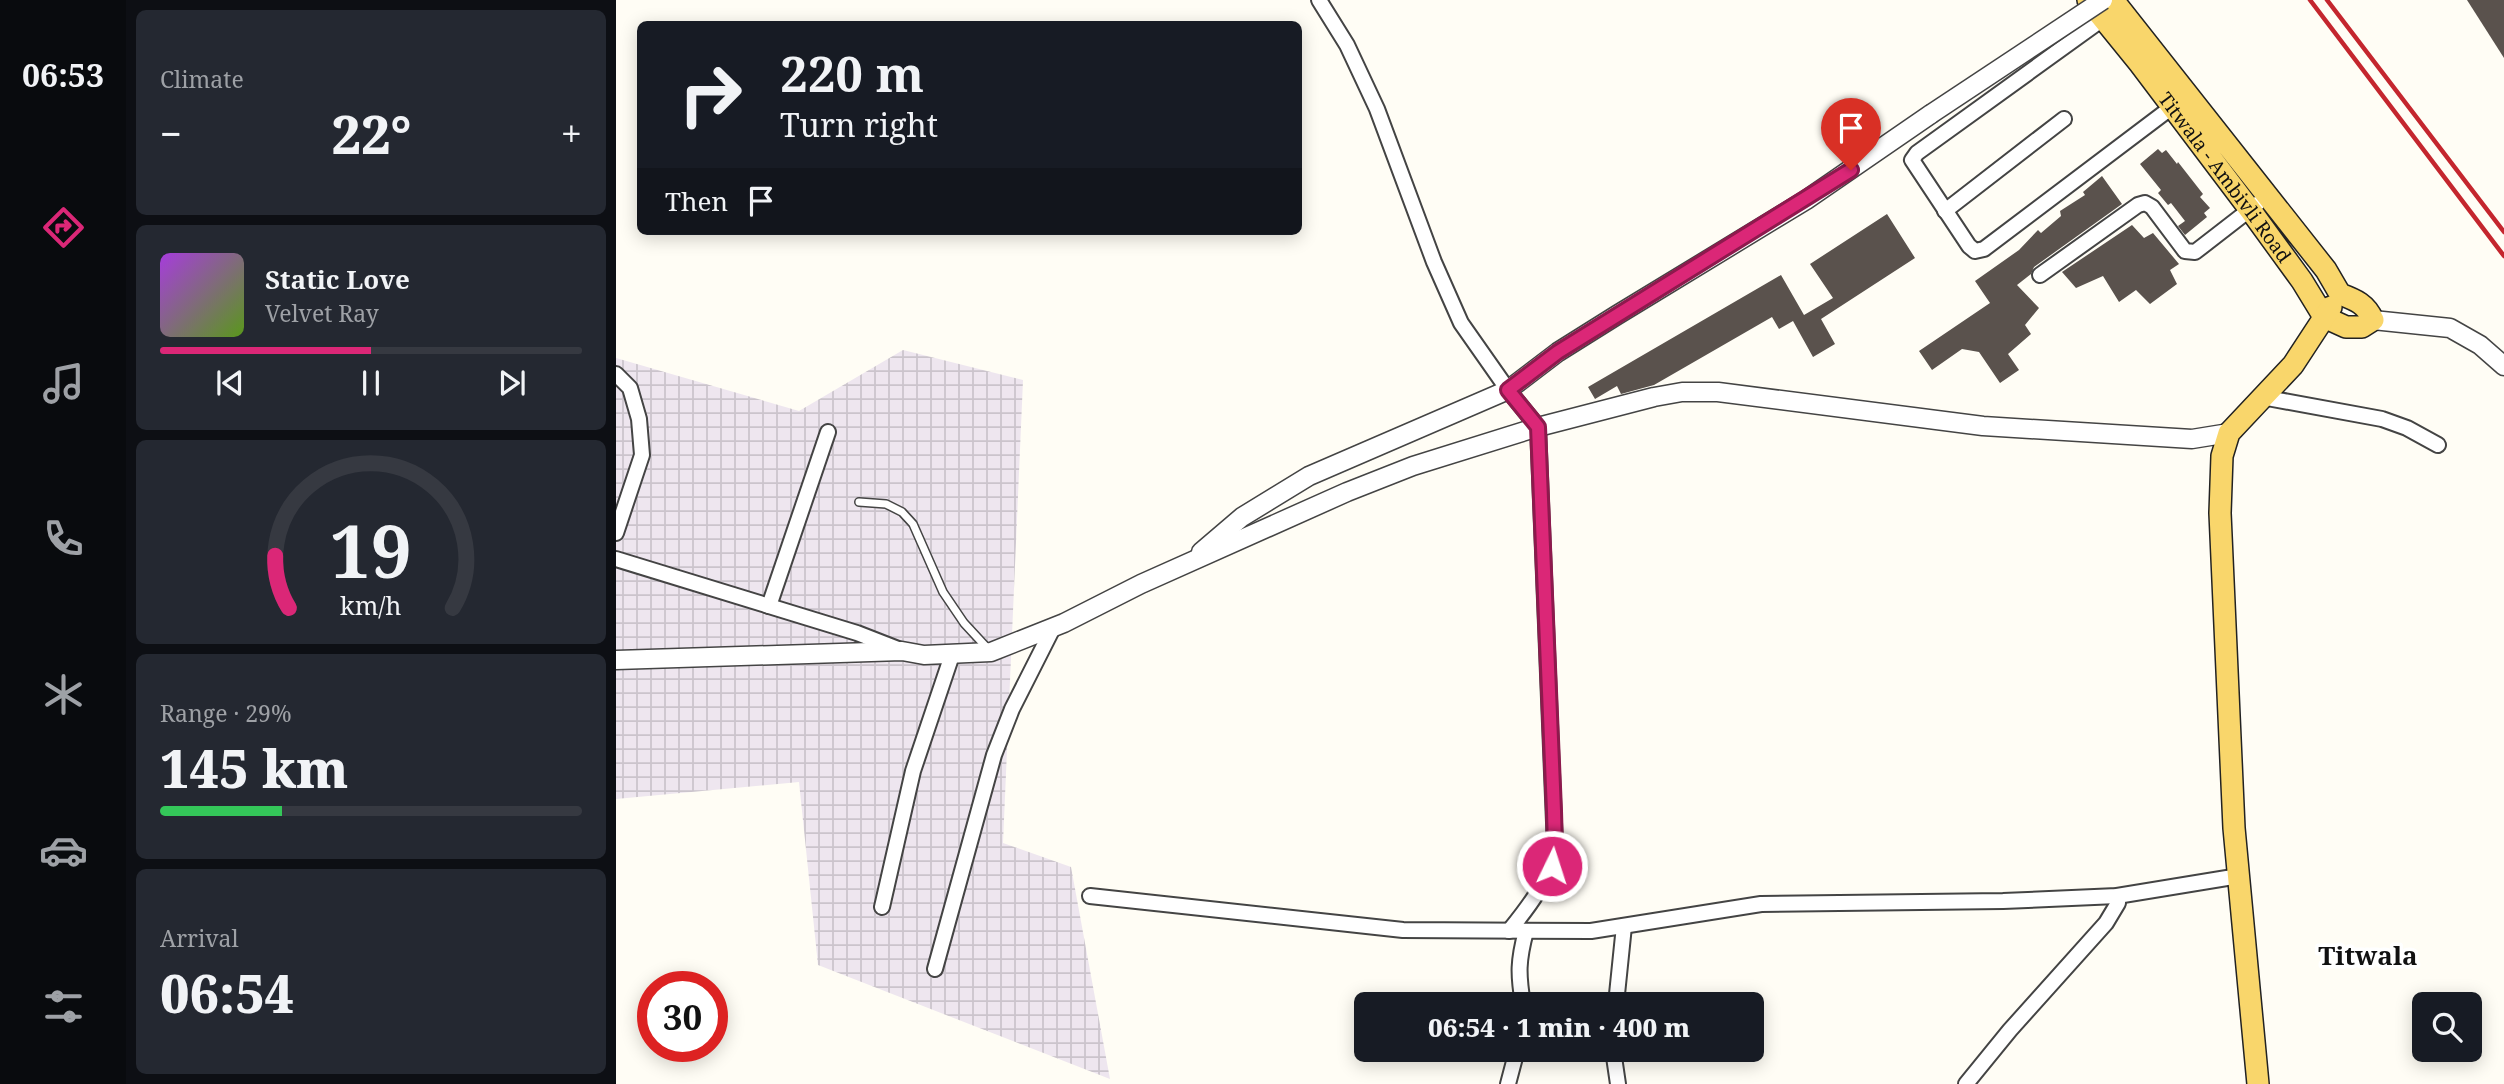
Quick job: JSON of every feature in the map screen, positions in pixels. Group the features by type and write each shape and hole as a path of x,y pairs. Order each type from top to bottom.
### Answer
{"main road":[{"name":"Titwala - Ambivli Road","path":"2088,0 2107,6 2156,52 2258,203 2324,317"},
{"name":"Titwala - Ambivli Road","path":"2107,6 2172,107 2258,203 2326,270 2340,294 2359,301 2369,311 2373,320"},
{"path":"2258,1084 2234,828 2220,513 2222,456 2230,433 2293,365 2340,294"},
{"path":"2324,317 2346,327 2362,327 2373,320"}],"street":[{"path":"1319,0 1347,45 1377,108 1434,262 1461,323 1538,427 1555,847 1552,866 1541,888 1509,931"},
{"path":"1185,566 1242,517 1309,476 1508,390 1558,352 1806,200 2107,6"},
{"path":"2107,6 1917,153 1912,160 1915,167 1969,246 1975,251 1984,249 2172,107"},
{"path":"1945,211 2064,120"},
{"path":"2040,275 2138,205 2145,203 2152,207 2185,251 2190,253 2258,203"},
{"path":"2373,320 2450,328 2480,345 2504,366"},
{"path":"616,374 630,388 639,419 642,455 616,533"},
{"path":"616,559 857,633 902,651 924,655 991,652 1053,628 1391,474 1538,427 1682,392 1718,392 1983,426 2192,439 2230,433"},
{"path":"2262,397 2382,419 2407,428 2438,445"},
{"path":"769,606 828,432"},
{"path":"935,969 994,755 1012,709 1053,628"},
{"path":"616,660 902,651"},
{"path":"882,907 913,771 952,655"},
{"path":"1090,896 1403,930 1591,931 1761,904 2003,901 2117,896 2239,876"},
{"path":"1966,1084 2106,922 2118,903 2117,896"},
{"path":"1617,992 1624,926"},
{"path":"1521,992 1519,959 1526,931"},
{"path":"1508,1084 1514,1062"},
{"path":"1615,1062 1618,1084"}],"lane":[{"path":"859,502 886,504 902,512 912,524 943,592 964,623 991,652"}],"shaded area":[{"path":"903,350 1023,380 1003,843 1071,867 1110,1079 818,965 799,782 616,799 616,358 799,411"}],"building":[{"path":"2467,0 2504,0 2504,58"},
{"path":"2158,149 2162,153 2166,150 2177,164 2178,162 2203,194 2200,197 2210,208 2204,213 2207,217 2185,235 2178,226 2185,221 2171,203 2168,205 2158,193 2161,190 2140,164"},
{"path":"2102,176 2122,204 2034,267 2031,274 2017,285 2039,308 2025,325 2031,334 2008,354 2019,370 2000,383 1979,352 1962,349 1932,370 1919,351 1990,303 1975,281 2019,250 2038,230 2041,233 2061,216 2060,211 2085,195 2083,192"},
{"path":"1887,214 1915,258 1821,319 1835,344 1813,357 1793,321 1779,329 1772,317 1654,385 1621,394 1617,386 1595,399 1588,387 1781,275 1804,315 1833,298 1810,264"},
{"path":"2132,225 2144,238 2153,233 2179,264 2170,270 2177,284 2150,304 2136,290 2119,302 2103,276 2076,288 2062,272"}],"railway":[{"path":"2310,0 2504,256"},
{"path":"2327,0 2504,232"}],"district":[{"name":"Titwala","path":"2368,956"}],"route":[{"path":"1552,866 1555,847 1554,811 1538,427 1508,390 1558,352 1851,170"}]}
